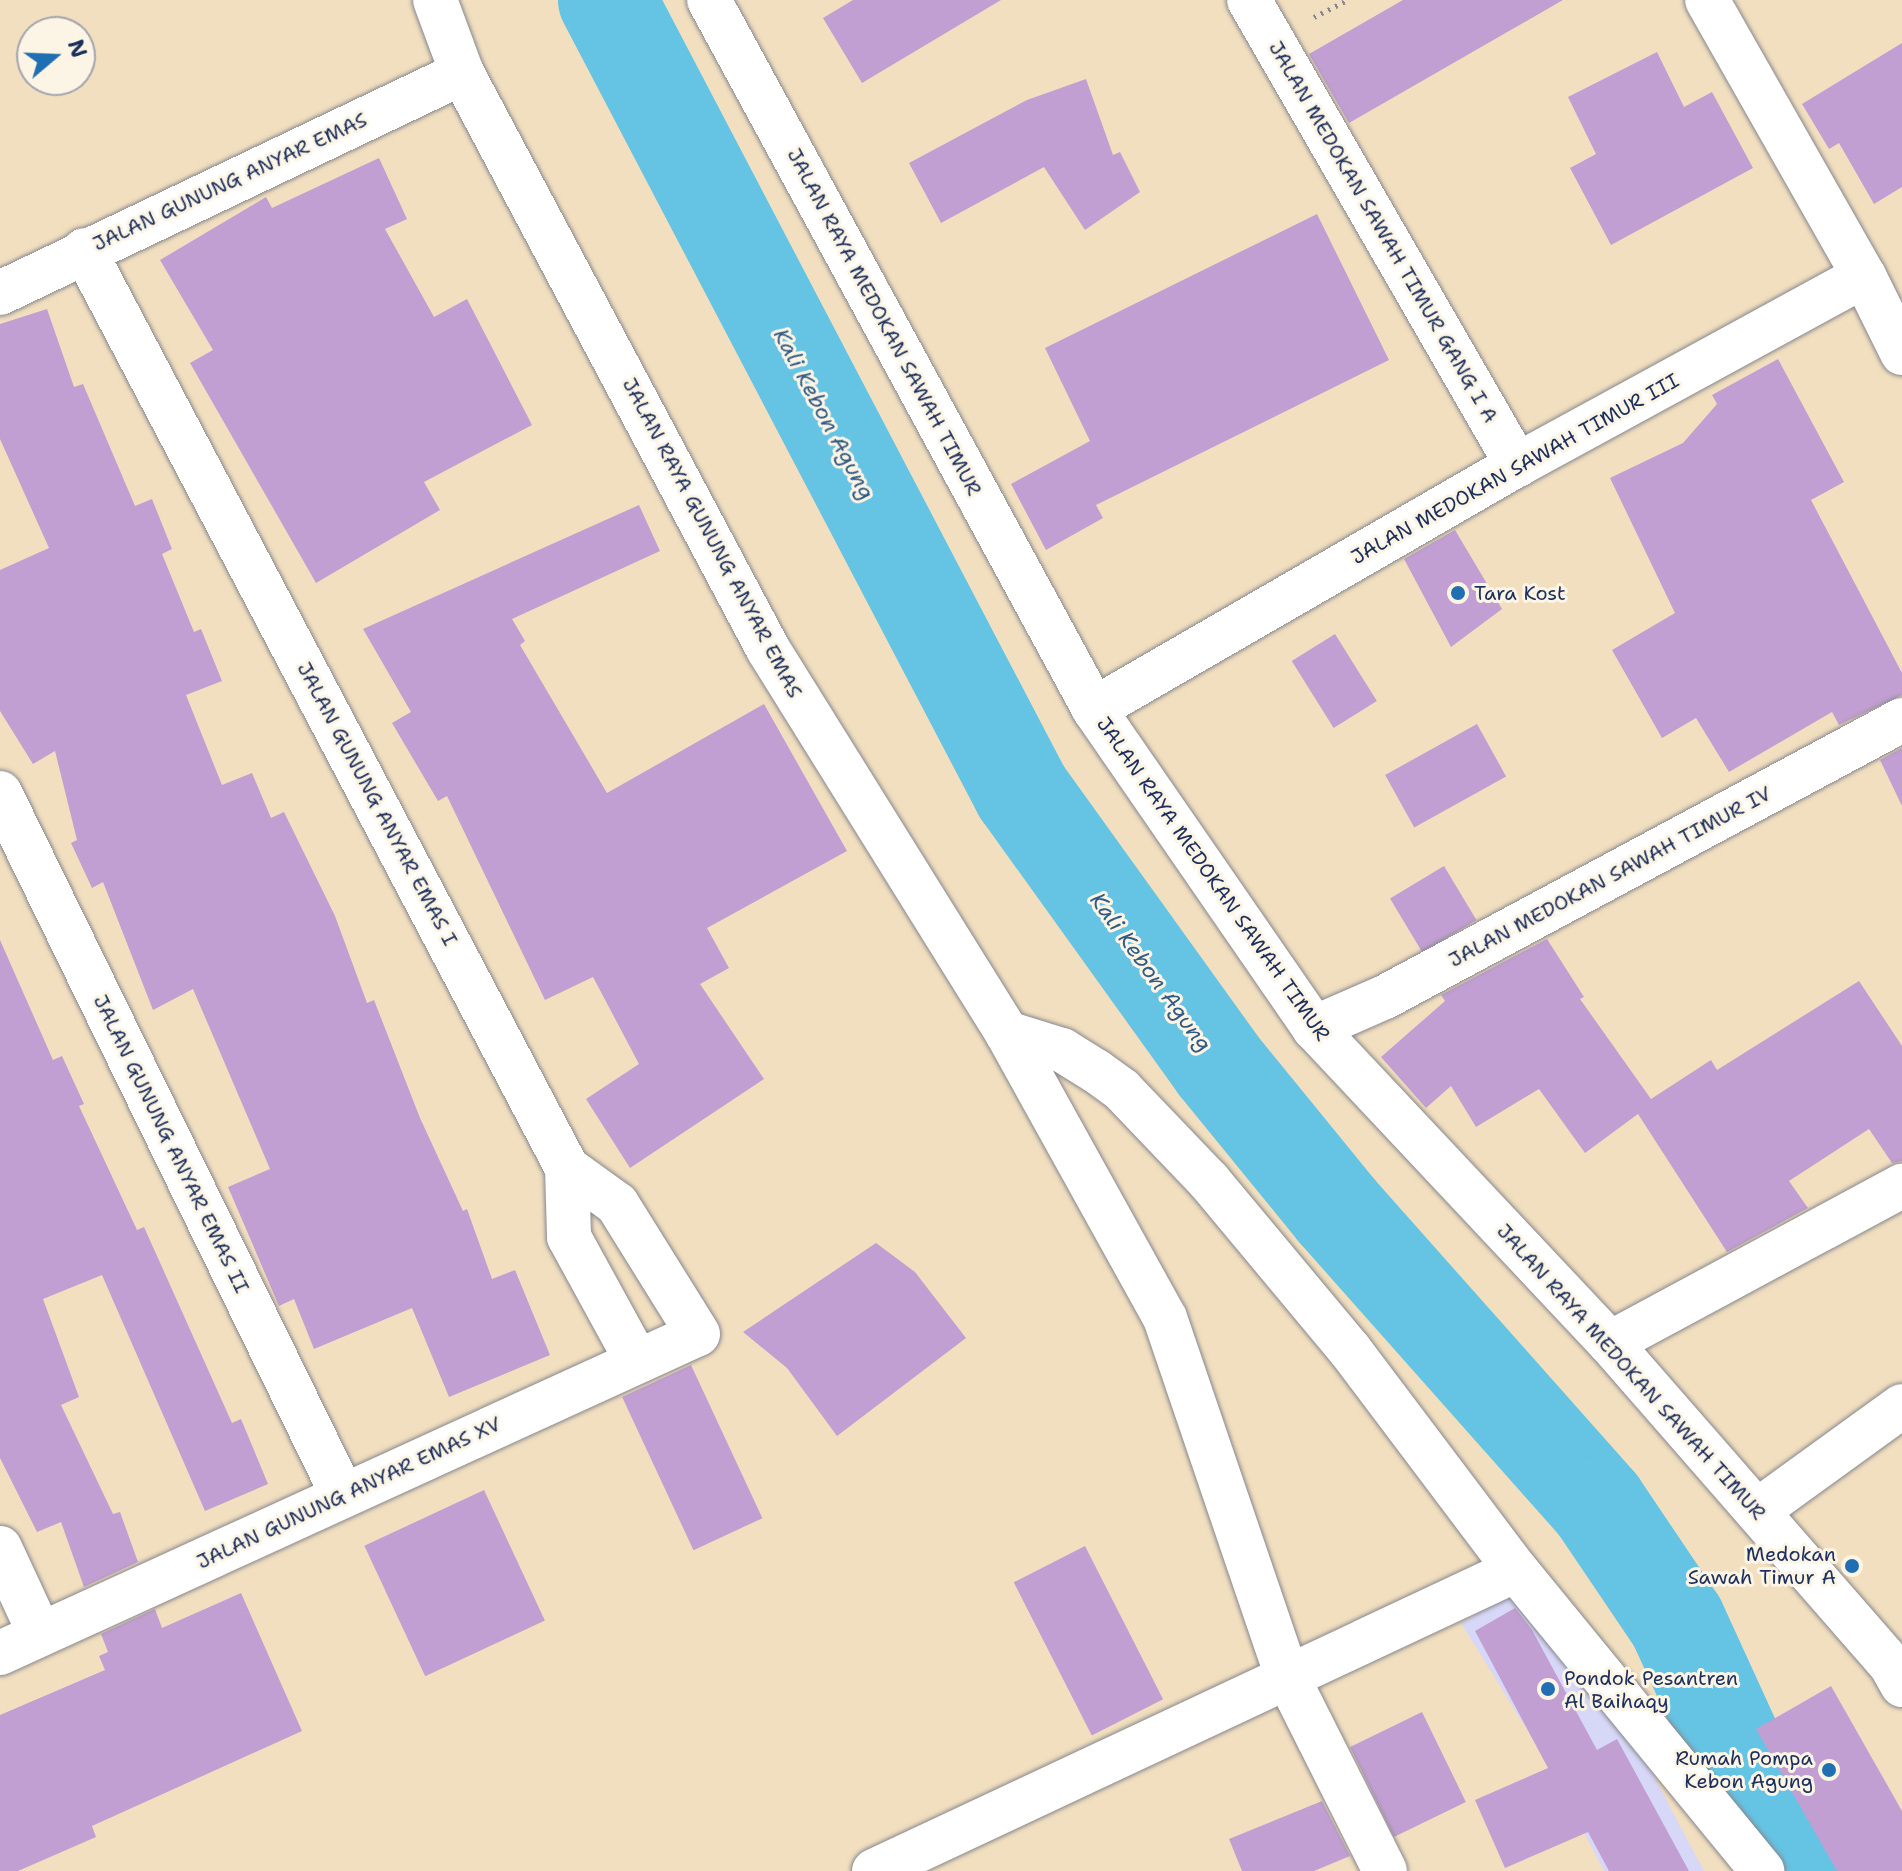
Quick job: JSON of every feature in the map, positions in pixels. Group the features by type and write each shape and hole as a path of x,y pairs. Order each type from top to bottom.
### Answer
{"street":[{"name":"JALAN RAYA GUNUNG ANYAR EMAS","path":"435,0 462,73 768,649 1007,1033 1165,1318 1287,1676 1385,1871"},
{"name":"JALAN RAYA MEDOKAN SAWAH TIMUR","path":"709,0 1094,709 1314,1028 1610,1343 1898,1670"},
{"name":"JALAN MEDOKAN SAWAH TIMUR GANG I A","path":"1249,0 1517,465"},
{"path":"1707,0 1864,276 1902,353"},
{"name":"JALAN GUNUNG ANYAR EMAS","path":"0,293 84,250 462,73"},
{"name":"JALAN GUNUNG ANYAR EMAS I","path":"84,250 567,1168 617,1204 698,1334"},
{"name":"JALAN MEDOKAN SAWAH TIMUR III","path":"1094,709 1517,465 1864,276"},
{"name":"JALAN MEDOKAN SAWAH TIMUR IV","path":"1314,1028 1385,997 1902,720"},
{"name":"JALAN GUNUNG ANYAR EMAS II","path":"0,793 343,1496"},
{"path":"1007,1033 1062,1050 1096,1071 1209,1181 1350,1350 1516,1570 1762,1871"},
{"path":"567,1168 569,1237 637,1361"},
{"path":"1610,1343 1902,1186"},
{"name":"JALAN GUNUNG ANYAR EMAS XV","path":"0,1653 698,1334"},
{"path":"1757,1511 1902,1406"},
{"path":"0,1548 40,1634"},
{"path":"874,1871 939,1858 1287,1676 1516,1570"}],"shaded area":[{"name":"Pondok Pesantren Al Baihaqy","path":"1524,1588 1642,1754 1704,1871 1604,1871 1550,1767 1461,1623"}],"building":[{"path":"853,0 1001,0 862,83 823,18"},
{"path":"1403,0 1563,0 1349,123 1309,54"},
{"path":"1902,43 1902,187 1874,204 1839,143 1829,149 1802,104"},
{"path":"1657,52 1684,107 1712,92 1753,168 1611,245 1570,168 1596,154 1568,97"},
{"path":"1086,79 1113,155 1120,152 1140,192 1085,230 1044,167 941,223 909,163 1027,100"},
{"path":"379,158 407,219 385,229 434,317 467,299 532,425 424,482 440,510 316,583 190,363 213,350 160,260 266,197 272,208"},
{"path":"1317,214 1389,360 1096,505 1103,518 1046,550 1011,484 1090,441 1045,348"},
{"path":"47,309 74,387 83,384 135,506 152,499 172,549 162,554 194,632 201,629 222,681 186,695 222,785 252,773 271,818 284,812 335,916 367,1003 374,1000 420,1118 463,1211 467,1209 492,1279 515,1270 550,1355 449,1397 412,1308 314,1349 294,1299 279,1306 228,1187 270,1169 193,989 153,1010 103,882 92,888 71,843 77,840 55,751 33,764 0,711 0,570 49,548 0,439 0,324"},
{"path":"1778,359 1844,482 1811,500 1902,673 1902,695 1839,725 1832,712 1729,772 1696,718 1662,738 1612,650 1675,613 1610,478 1683,443 1717,404 1712,395"},
{"path":"639,505 660,551 512,619 525,641 520,645 607,793 764,704 847,851 707,928 729,968 700,984 764,1079 630,1168 586,1099 639,1064 593,977 545,1000 447,796 438,801 392,723 411,712 363,629"},
{"name":"Tara Kost","path":"1455,530 1502,609 1451,647 1404,559"},
{"path":"1335,634 1377,701 1334,728 1292,661"},
{"path":"1477,724 1506,776 1414,827 1385,775"},
{"path":"1902,748 1902,806 1880,760"},
{"path":"1444,866 1476,920 1422,952 1390,898"},
{"path":"1547,939 1584,997 1580,999 1651,1099 1711,1060 1717,1070 1859,981 1902,1046 1902,1161 1892,1163 1869,1129 1789,1181 1808,1208 1727,1252 1638,1114 1585,1153 1539,1089 1476,1127 1451,1086 1426,1108 1381,1057 1445,1001 1441,995"},
{"path":"0,940 53,1060 62,1056 84,1104 79,1106 137,1230 144,1227 232,1423 241,1419 268,1484 205,1511 102,1275 43,1299 79,1397 61,1405 113,1514 120,1512 138,1562 84,1587 61,1522 37,1532 0,1458"},
{"path":"876,1243 915,1272 966,1338 837,1436 787,1368 743,1332"},
{"path":"691,1365 762,1518 694,1550 622,1397"},
{"path":"484,1490 545,1621 425,1676 364,1546"},
{"path":"1085,1546 1163,1699 1092,1736 1014,1582"},
{"path":"241,1593 302,1731 92,1826 96,1837 18,1871 0,1871 0,1715 105,1670 99,1656 108,1652 101,1634 155,1609 162,1628"},
{"name":"Pondok Pesantren Al Baihaqy","path":"1515,1608 1532,1630 1597,1750 1617,1739 1689,1871 1609,1871 1588,1832 1505,1868 1475,1800 1548,1768 1475,1631"},
{"name":"Rumah Pompa Kebon Agung","path":"1831,1686 1902,1811 1902,1871 1837,1871 1756,1729"},
{"path":"1422,1712 1466,1802 1394,1837 1350,1747"},
{"path":"1322,1801 1350,1856 1314,1871 1242,1871 1229,1839"}],"waterway":[{"name":"Kali Kebon Agung","path":"607,0 1022,792 1218,1065 1337,1211 1598,1505 1677,1622 1741,1762 1801,1871"}],"place":[{"name":"Tara Kost","path":"1458,593"},
{"name":"Medokan Sawah Timur A","path":"1852,1566"},
{"name":"Pondok Pesantren Al Baihaqy","path":"1548,1689"},
{"name":"Rumah Pompa Kebon Agung","path":"1829,1770"}]}
